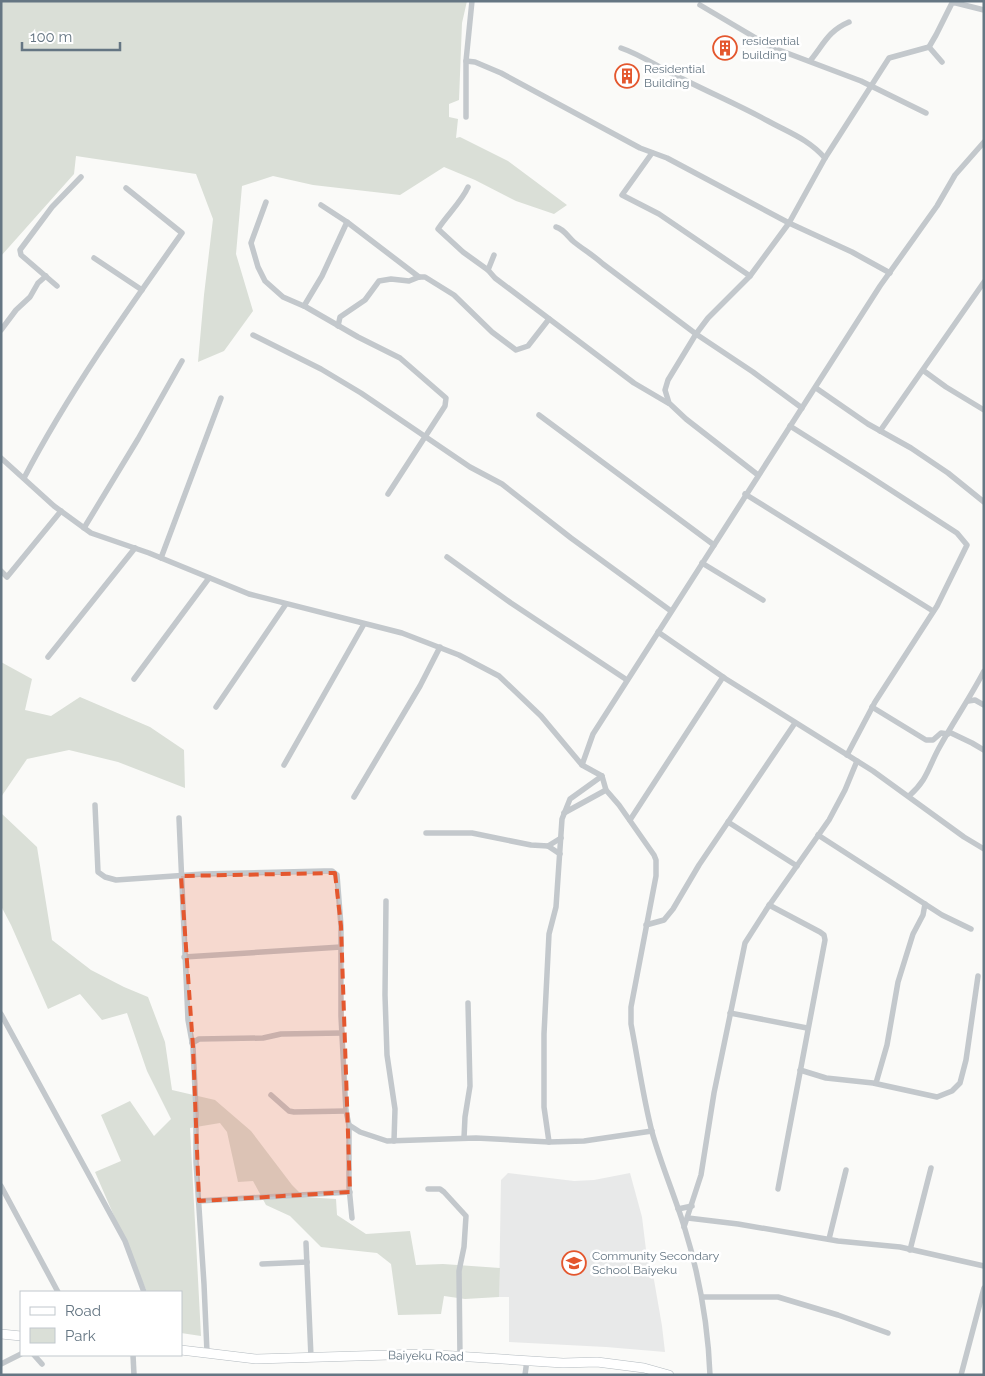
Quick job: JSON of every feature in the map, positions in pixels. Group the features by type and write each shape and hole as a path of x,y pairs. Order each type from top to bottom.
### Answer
{"main road":[{"path":"1,1334 20,1336"},
{"name":"Baiyeku Road","path":"182,1350 256,1359 423,1354 621,1364 669,1375"}],"street":[{"path":"466,117 466,61 472,1"},
{"path":"669,403 665,390 668,380 696,334 708,318 750,276 789,223 826,158 889,58 929,47 952,3 956,2 984,10"},
{"path":"700,5 771,47 810,61 926,112"},
{"path":"810,61 832,31 836,27 849,22"},
{"path":"929,47 942,62"},
{"path":"621,48 631,51 664,70 814,145 826,158"},
{"path":"466,61 475,62 501,73 640,148 668,158 789,223 852,252 890,273"},
{"path":"582,765 593,734 745,494 816,388 880,286 937,206 955,175 984,142"},
{"path":"652,153 622,195 659,214 750,276"},
{"path":"57,286 21,255 20,250 52,207 81,177"},
{"path":"468,187 465,195 438,229 463,252 488,270 495,278 634,384 669,403 686,419 758,475"},
{"path":"24,478 46,435 114,330 182,233 126,188"},
{"path":"266,202 251,243 258,267 265,281 283,297 304,306 400,358 446,398 445,406 388,494"},
{"path":"321,205 347,222 419,277 426,278 454,296 492,332 516,350 528,346 549,319"},
{"path":"304,306 322,276 347,222"},
{"path":"556,226 574,242 589,251 603,264 696,334 802,408"},
{"path":"488,270 494,255"},
{"path":"94,258 142,290"},
{"path":"1,330 16,310 30,297 38,283 46,276"},
{"path":"338,326 340,317 365,300 379,281 391,279 409,281 419,277"},
{"path":"880,431 924,371 984,282"},
{"path":"253,334 321,369 361,393 470,467 502,484 571,538 671,611"},
{"path":"84,528 138,440 182,361"},
{"path":"924,371 984,410"},
{"path":"816,388 868,424 926,458 984,502"},
{"path":"161,558 221,398"},
{"path":"539,415 714,545"},
{"path":"790,426 949,528 967,545 934,611 872,708 847,755"},
{"path":"1,458 62,511 91,533 161,558 249,594 402,633 459,654 499,676 541,716 582,765 602,776 606,790 630,820 656,860 656,876 632,998 631,1024 652,1131 665,1175 684,1227 702,1297 710,1375"},
{"path":"745,494 934,611"},
{"path":"1,572 8,577 62,511"},
{"path":"48,657 135,548"},
{"path":"447,557 511,604 627,680"},
{"path":"702,563 763,600"},
{"path":"134,679 210,578"},
{"path":"216,706 286,604"},
{"path":"284,765 364,624"},
{"path":"658,632 795,723 857,761 909,796 964,837 984,849"},
{"path":"354,797 420,686 440,647"},
{"path":"909,796 922,785 938,749 984,672"},
{"path":"630,820 723,676"},
{"path":"968,701 975,700 984,705"},
{"path":"872,708 926,740 933,740 941,733 948,733 972,742 984,750"},
{"path":"646,926 664,920 673,909 699,865 795,723"},
{"path":"684,1227 701,1175 714,1093 745,944 769,905 818,835 845,790 857,761"},
{"path":"549,1142 544,1107 544,1034 549,934 556,907 562,819 570,799 602,776"},
{"path":"564,812 606,790"},
{"path":"95,805 98,872 101,875 116,880 171,878 181,880 332,871 336,874 338,879 341,947 342,1033 346,1111 350,1126 352,1218"},
{"path":"179,818 184,957 196,1111 196,1162 207,1352"},
{"path":"728,822 797,866"},
{"path":"426,833 472,833 532,845 548,846 560,854"},
{"path":"818,835 935,911 971,929"},
{"path":"548,846 561,838"},
{"path":"386,900 385,995 387,1055 395,1109 394,1141"},
{"path":"876,1083 887,1045 898,982 913,934 923,915 925,904"},
{"path":"769,905 824,936 825,940 778,1189"},
{"path":"923,915 935,911"},
{"path":"184,957 341,947"},
{"path":"800,1070 826,1078 876,1083 937,1098 957,1087 963,1073 978,976"},
{"path":"464,1138 470,1086 468,1002"},
{"path":"1,1014 125,1241 144,1291"},
{"path":"730,1014 807,1028"},
{"path":"190,1033 199,1039"},
{"path":"192,1043 199,1039 263,1038 281,1034 342,1033"},
{"path":"271,1096 289,1111 294,1112 346,1111"},
{"path":"350,1126 381,1140 394,1141 464,1138 549,1142 584,1141 652,1131"},
{"path":"910,1250 931,1168"},
{"path":"829,1239 846,1170"},
{"path":"1,1186 57,1291"},
{"path":"428,1189 440,1189 466,1216 464,1246 459,1271 460,1356"},
{"path":"199,1201 350,1192"},
{"path":"678,1209 692,1206"},
{"path":"688,1218 910,1250 984,1266"},
{"path":"306,1243 311,1357"},
{"path":"262,1264 307,1262"},
{"path":"962,1375 984,1288"},
{"path":"702,1297 778,1297 838,1314 888,1333"},
{"path":"1,1364 20,1354"},
{"path":"35,1356 42,1364"},
{"path":"134,1356 134,1375"},
{"path":"525,1375 527,1360"}],"highlighted area":[{"path":"335,873 341,926 350,1192 199,1201 193,1047 181,876"}],"shaded area":[{"name":"Community Secondary School Baiyeku","path":"508,1173 574,1181 594,1180 630,1173 642,1217 647,1258 654,1280 665,1352 509,1342 509,1297 499,1297 501,1180"}],"green space":[{"path":"1,1 467,1 462,23 459,100 449,104 449,117 458,119 456,138 460,137 508,161 567,205 554,214 516,201 444,167 400,195 313,185 273,176 242,186 236,254 253,311 224,351 198,362 213,219 196,174 76,156 74,174 1,256"},
{"path":"1,662 32,679 25,710 51,716 80,697 150,727 184,750 185,788 118,762 69,750 27,759 1,797"},
{"path":"1,813 37,847 52,940 91,970 148,997 165,1042 172,1090 215,1100 251,1131 292,1185 304,1197 336,1199 337,1215 366,1234 410,1231 416,1265 443,1264 500,1268 499,1297 465,1299 444,1296 441,1314 398,1315 391,1264 377,1253 321,1247 290,1216 266,1205 253,1181 238,1182 227,1132 220,1123 190,1128 201,1336 182,1333 182,1291 147,1291 95,1172 121,1161 101,1115 130,1101 154,1136 171,1119 147,1071 127,1013 102,1020 80,994 48,1009 1,906"}],"place":[{"name":"residential building","path":"725,48"},
{"name":"Residential Building","path":"627,76"},
{"name":"Community Secondary School Baiyeku","path":"574,1263"}]}
